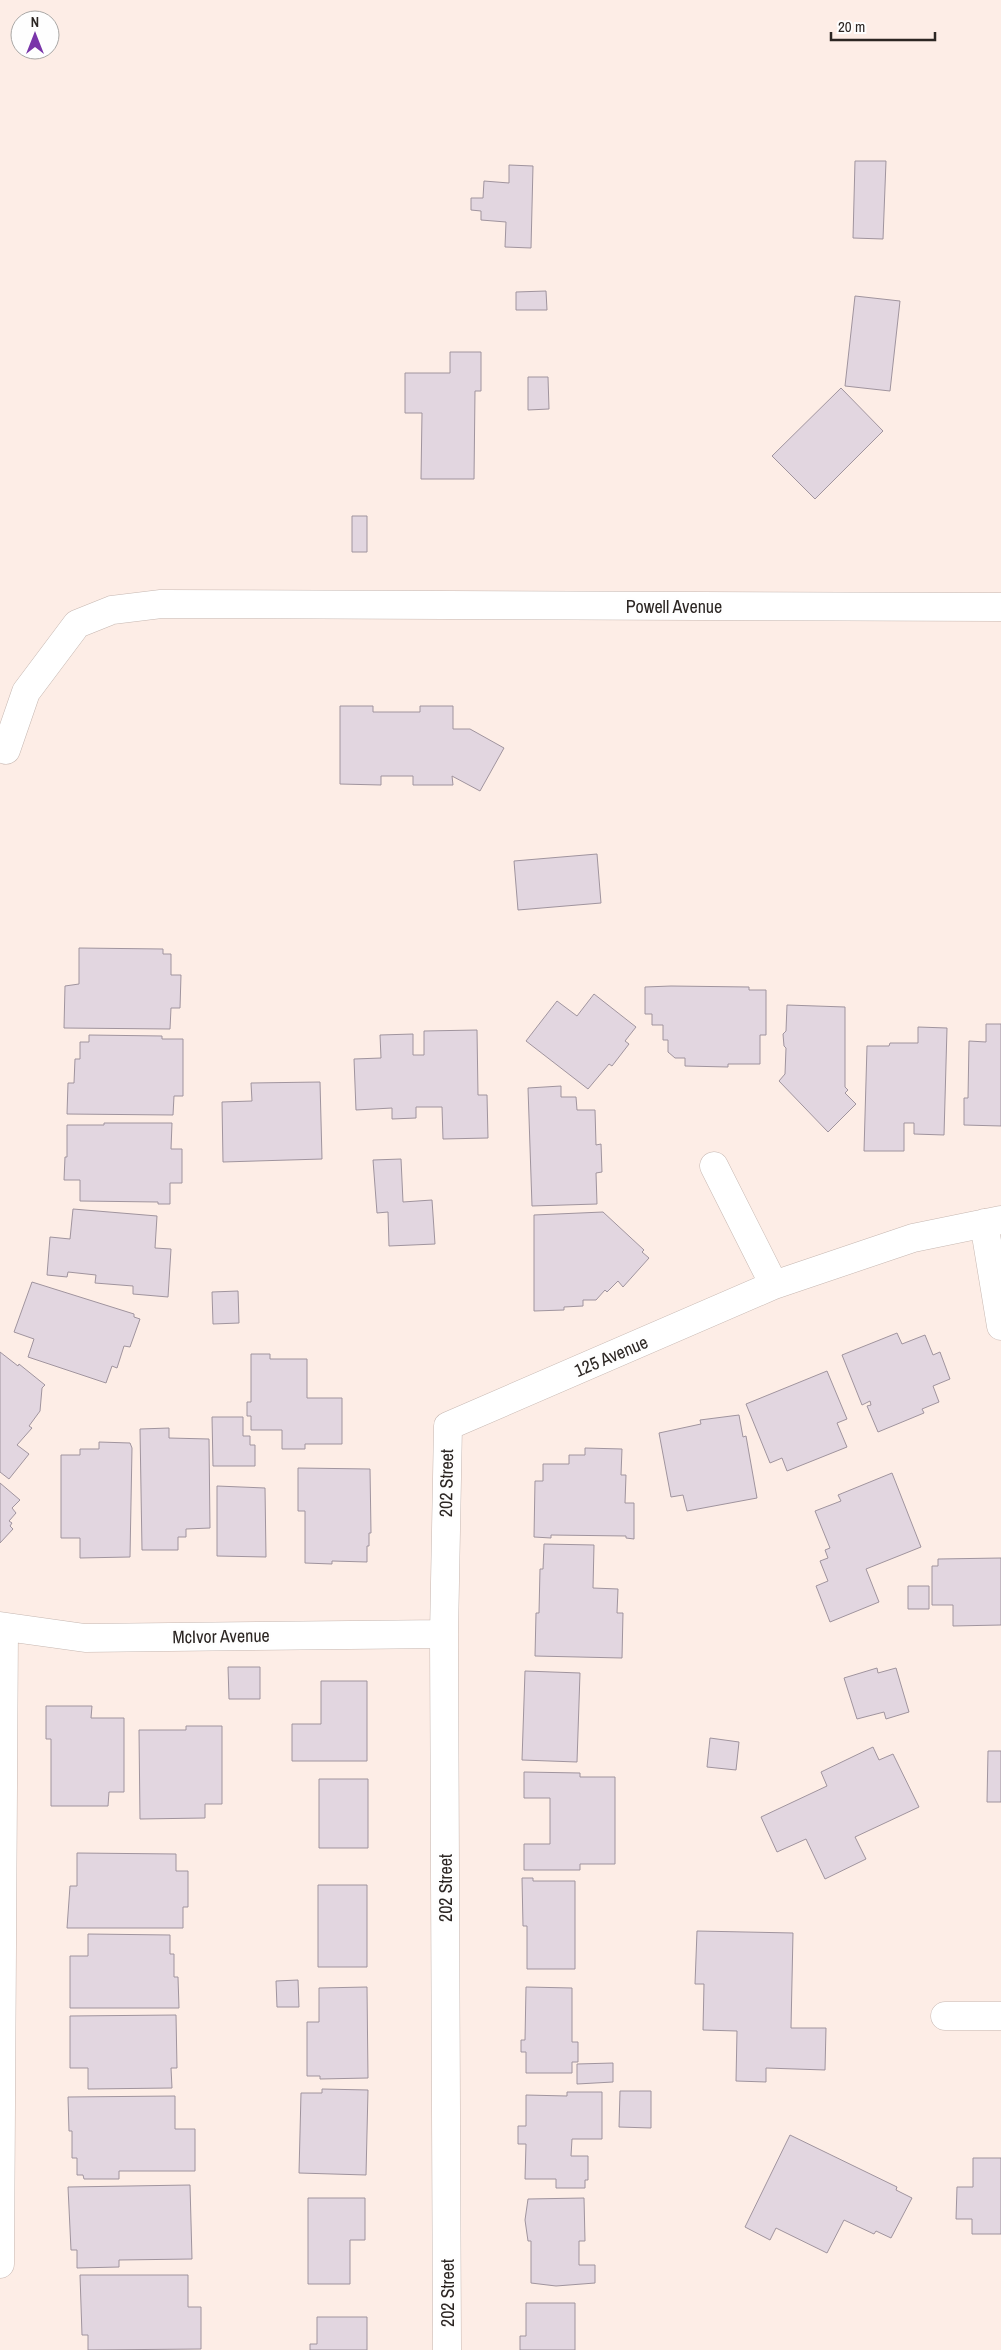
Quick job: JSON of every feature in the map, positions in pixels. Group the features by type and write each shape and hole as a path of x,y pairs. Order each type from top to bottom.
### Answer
{"street":[{"name":"Powell Avenue","path":"6,750 26,692 77,624 112,610 161,604 1001,606"},
{"path":"714,1166 774,1285"},
{"path":"992,1222 1001,1326"},
{"name":"125 Avenue","path":"448,1426 774,1285 913,1238 992,1222"},
{"name":"202 Street","path":"447,2350 444,1634 448,1426"},
{"path":"0,2264 2,1627"},
{"name":"McIvor Avenue","path":"2,1627 84,1638 444,1634"},
{"path":"945,2016 1001,2016"}],"building":[{"path":"855,161 886,161 883,239 853,238"},
{"path":"509,165 533,166 531,248 505,247 506,222 481,220 481,211 471,210 471,198 483,198 484,181 509,183"},
{"path":"546,291 547,310 516,310 516,292"},
{"path":"855,296 900,301 890,391 845,386"},
{"path":"450,352 481,352 481,391 475,391 474,479 421,479 422,413 405,413 405,373 450,373"},
{"path":"528,377 548,377 549,409 528,410"},
{"path":"841,388 883,431 815,499 772,456"},
{"path":"352,516 367,516 367,552 352,552"},
{"path":"340,706 373,706 373,712 420,712 420,706 453,706 453,729 470,729 504,748 480,791 452,776 453,785 413,785 413,776 381,776 381,785 340,784"},
{"path":"597,854 601,903 518,910 514,861"},
{"path":"79,948 163,949 163,954 171,954 171,975 181,975 180,1008 171,1008 170,1029 64,1028 65,986 79,984"},
{"path":"645,987 749,987 749,990 766,990 766,1035 760,1035 760,1064 728,1064 728,1067 685,1066 685,1058 675,1058 668,1052 668,1040 663,1040 663,1025 652,1025 652,1014 645,1014"},
{"path":"594,994 636,1027 625,1041 629,1044 612,1066 609,1064 588,1089 526,1041 557,1001 577,1016"},
{"path":"787,1005 845,1007 845,1087 848,1090 845,1093 856,1104 828,1132 779,1081 785,1074 786,1048 784,1046 783,1034 786,1031"},
{"path":"986,1024 1001,1024 1001,1126 964,1125 964,1098 968,1098 969,1041 986,1042"},
{"path":"918,1027 947,1028 944,1135 914,1134 914,1123 904,1123 904,1151 864,1151 867,1046 889,1046 890,1043 918,1043"},
{"path":"477,1030 478,1095 487,1095 488,1138 443,1139 442,1107 416,1107 416,1118 392,1119 392,1108 356,1110 354,1059 381,1058 380,1035 413,1034 413,1055 424,1055 424,1031"},
{"path":"89,1035 162,1036 162,1039 183,1039 183,1096 174,1096 173,1115 67,1114 68,1083 74,1083 75,1059 80,1059 80,1042 89,1042"},
{"path":"320,1082 322,1159 223,1162 222,1102 252,1101 251,1083"},
{"path":"561,1086 561,1097 576,1097 577,1110 595,1110 596,1145 601,1144 602,1172 596,1173 597,1204 532,1206 528,1088"},
{"path":"104,1123 172,1123 171,1149 182,1149 182,1183 170,1183 170,1204 158,1204 158,1202 80,1201 80,1180 64,1180 65,1157 67,1157 67,1125 104,1125"},
{"path":"401,1159 403,1202 432,1200 435,1244 389,1246 388,1212 377,1213 373,1160"},
{"path":"73,1209 157,1216 155,1248 171,1249 168,1297 133,1294 133,1286 95,1283 96,1275 68,1272 67,1277 47,1275 50,1237 70,1239"},
{"path":"603,1212 644,1250 642,1252 649,1258 623,1287 618,1281 607,1292 605,1290 596,1300 583,1300 583,1306 564,1307 564,1310 534,1311 534,1215"},
{"path":"32,1282 134,1314 134,1317 140,1319 130,1347 124,1346 117,1368 112,1366 106,1383 28,1357 34,1339 14,1332"},
{"path":"238,1291 239,1323 213,1324 212,1292"},
{"path":"897,1333 902,1344 925,1335 933,1355 940,1352 950,1379 933,1386 939,1402 922,1409 924,1413 878,1432 867,1406 871,1405 870,1401 862,1405 842,1355"},
{"path":"0,1352 18,1366 19,1364 45,1385 42,1388 40,1411 29,1426 32,1428 17,1445 29,1454 9,1479 0,1472"},
{"path":"251,1354 270,1354 270,1359 307,1359 307,1398 342,1398 342,1444 305,1444 305,1449 282,1449 282,1430 251,1430 251,1416 247,1416 247,1402 251,1402"},
{"path":"827,1371 847,1419 837,1423 847,1447 787,1471 782,1458 770,1463 746,1404"},
{"path":"739,1415 743,1437 746,1436 757,1498 687,1511 683,1495 671,1497 659,1433 701,1424 700,1420"},
{"path":"212,1417 243,1417 243,1436 250,1436 250,1445 255,1445 255,1466 213,1466"},
{"path":"169,1428 169,1438 209,1439 210,1528 186,1529 186,1537 178,1537 178,1550 142,1550 140,1429"},
{"path":"99,1442 130,1443 132,1448 130,1557 80,1558 80,1538 61,1538 61,1455 80,1455 80,1449 99,1449"},
{"path":"585,1448 622,1449 621,1475 626,1475 625,1503 634,1503 634,1539 626,1538 626,1536 551,1535 551,1538 534,1537 535,1481 543,1481 543,1464 569,1464 569,1455 585,1455"},
{"path":"298,1468 370,1469 371,1533 369,1533 369,1546 367,1546 367,1562 332,1561 332,1564 305,1563 305,1511 298,1511"},
{"path":"892,1473 921,1547 866,1569 879,1602 830,1622 816,1586 828,1581 820,1561 828,1558 825,1550 830,1548 815,1511 841,1501 838,1495"},
{"path":"0,1483 20,1500 12,1508 16,1513 9,1521 12,1523 10,1526 13,1529 0,1543"},
{"path":"217,1486 265,1488 266,1557 217,1556"},
{"path":"544,1544 594,1545 593,1588 618,1589 617,1613 623,1613 622,1658 535,1656 536,1613 539,1613 540,1569 543,1569"},
{"path":"1001,1558 1001,1625 953,1626 953,1605 932,1605 932,1566 938,1566 938,1559"},
{"path":"908,1586 929,1586 929,1609 908,1609"},
{"path":"228,1667 260,1667 260,1699 229,1699"},
{"path":"877,1668 878,1673 896,1668 909,1712 886,1719 884,1712 857,1719 844,1678"},
{"path":"525,1671 580,1673 577,1762 522,1760"},
{"path":"321,1681 367,1681 367,1761 292,1761 292,1724 321,1724"},
{"path":"46,1706 92,1706 91,1718 124,1718 124,1792 109,1792 108,1806 51,1806 51,1739 46,1739"},
{"path":"186,1726 222,1726 222,1804 205,1804 205,1818 140,1819 139,1730 186,1730"},
{"path":"710,1738 739,1742 736,1770 707,1767"},
{"path":"873,1747 879,1760 893,1754 919,1807 855,1837 866,1859 825,1879 806,1839 777,1852 761,1817 827,1786 821,1772"},
{"path":"988,1751 1001,1751 1001,1802 987,1802"},
{"path":"524,1772 580,1773 580,1777 615,1777 615,1864 580,1864 580,1870 524,1870 524,1844 550,1844 550,1798 524,1798"},
{"path":"319,1779 368,1779 368,1848 319,1848"},
{"path":"77,1853 176,1854 176,1871 188,1871 188,1907 183,1907 183,1928 67,1928 70,1886 77,1886"},
{"path":"522,1878 533,1878 533,1881 575,1881 575,1969 527,1969 527,1926 523,1926"},
{"path":"318,1885 367,1885 367,1967 318,1967"},
{"path":"697,1931 793,1933 791,2028 826,2028 825,2070 766,2068 766,2082 736,2081 737,2031 703,2030 704,1984 695,1984"},
{"path":"88,1934 170,1935 170,1954 174,1954 174,1977 178,1977 179,2008 70,2008 70,1956 88,1956"},
{"path":"298,1980 299,2007 277,2007 276,1981"},
{"path":"367,1987 368,2078 320,2079 320,2076 307,2076 307,2022 319,2022 319,1988"},
{"path":"526,1987 572,1988 572,2042 578,2042 578,2062 572,2062 572,2073 526,2073 526,2052 521,2052 521,2040 525,2040"},
{"path":"176,2015 177,2068 171,2068 172,2088 88,2089 88,2068 70,2068 70,2016"},
{"path":"613,2063 613,2082 577,2084 577,2064"},
{"path":"322,2089 368,2090 366,2175 299,2173 301,2093 322,2093"},
{"path":"620,2091 651,2091 651,2128 619,2127"},
{"path":"567,2092 602,2092 602,2139 572,2139 571,2156 588,2156 588,2180 585,2180 585,2188 556,2188 556,2179 525,2179 526,2144 518,2144 518,2126 526,2126 526,2095 567,2096"},
{"path":"175,2096 175,2129 195,2129 195,2171 119,2171 119,2179 84,2179 83,2175 77,2175 77,2158 72,2158 72,2131 69,2131 68,2097"},
{"path":"790,2135 897,2187 896,2190 912,2198 891,2238 876,2231 874,2234 844,2220 827,2253 776,2228 770,2240 745,2227"},
{"path":"973,2158 1001,2158 1001,2234 972,2234 972,2219 956,2219 957,2187 973,2187"},
{"path":"190,2185 192,2259 119,2260 119,2267 77,2268 77,2250 71,2250 68,2187"},
{"path":"308,2198 365,2198 365,2240 350,2240 350,2284 308,2284"},
{"path":"584,2198 585,2241 579,2241 579,2265 595,2265 595,2283 556,2286 531,2283 531,2241 528,2241 525,2220 528,2199"},
{"path":"80,2275 188,2275 188,2307 201,2307 201,2349 88,2350 88,2335 82,2335"},
{"path":"526,2303 575,2303 575,2350 520,2350 520,2336 526,2336"},
{"path":"317,2317 367,2317 367,2350 310,2350 310,2344 317,2344"}]}
